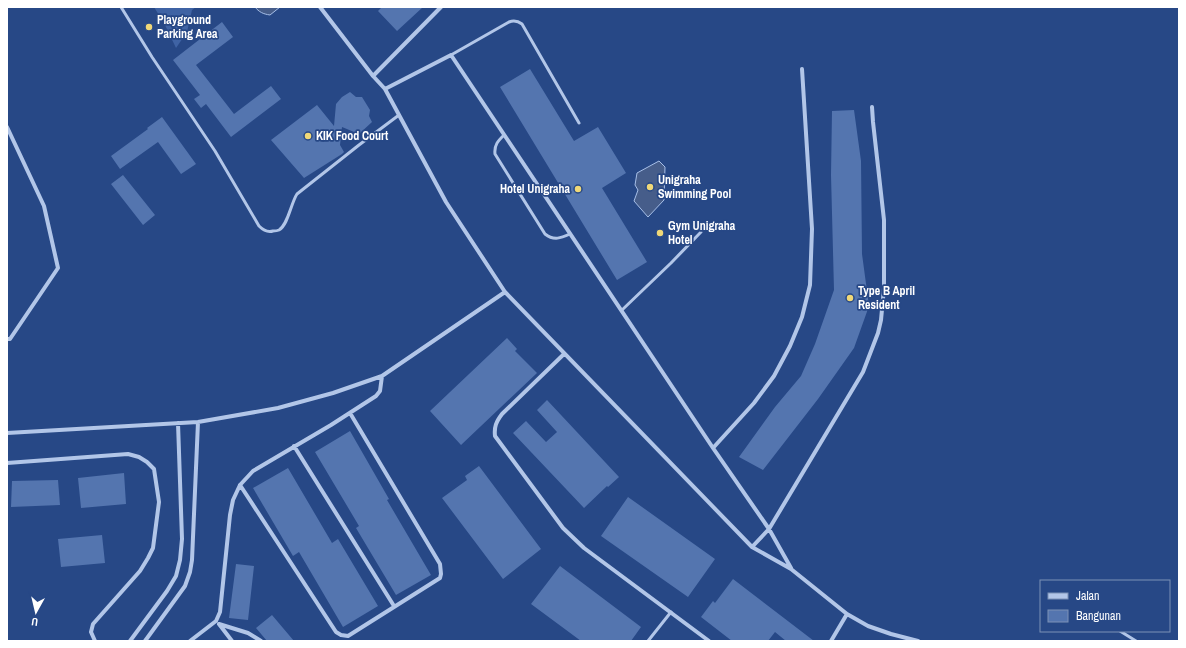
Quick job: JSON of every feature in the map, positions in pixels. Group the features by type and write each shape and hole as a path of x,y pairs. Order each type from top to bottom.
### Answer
{"street":[{"path":"320,7 372,76 385,89 446,202 505,292 752,547 791,569 847,614 868,626 918,641"},
{"path":"372,76 441,7"},
{"path":"385,89 451,55 713,448 769,529 791,569"},
{"path":"713,448 754,403 774,376 790,346 802,317 810,285 812,230 802,69"},
{"path":"752,547 769,529 863,372 878,333 881,320 884,288 884,220 872,122 872,107"},
{"path":"7,127 44,206 58,268 10,339 7,339"},
{"path":"7,432 198,422 278,408 333,393 382,376 505,292"},
{"path":"564,354 502,414 496,423 494,430 495,436 564,528 584,548 709,641"},
{"path":"190,641 217,622 221,607 230,515 233,500 240,486 253,471 376,396 380,391 382,376"},
{"path":"240,486 336,632 341,635 348,636 440,578 440,564 350,413"},
{"path":"145,641 185,586 190,572 192,560 198,422"},
{"path":"130,641 167,591 176,576 180,560 182,540 178,423"},
{"path":"294,446 394,606"},
{"path":"7,463 128,454 139,457 154,469 159,502 153,548 140,571 93,624 91,632 95,641"},
{"path":"831,641 847,614"},
{"path":"217,622 232,641"},
{"path":"217,622 248,633 262,641"}],"lane":[{"path":"121,7 152,57 215,151 259,226 263,230 269,232 280,230 286,223 297,194 399,115"},
{"path":"451,55 509,22 519,22 522,24 579,123"},
{"path":"504,135 495,144 495,154 545,234 558,239 570,234"},
{"path":"622,310 701,232"},
{"path":"648,641 671,612"},
{"path":"1122,632 1136,641"}],"shaded area":[{"path":"154,7 196,7 192,10 187,32 176,48 165,25"},
{"path":"255,7 280,7 270,15 261,12"},
{"name":"Unigraha Swimming Pool","path":"659,161 665,167 664,200 648,217 634,201 638,190 635,185 637,173"}],"building":[{"path":"382,7 423,7 397,31 378,11"},
{"path":"222,22 233,37 196,65 234,114 271,86 281,99 231,137 206,104 201,108 194,99 200,95 173,60"},
{"path":"530,69 574,141 598,127 626,173 602,188 647,262 617,280 500,87"},
{"name":"KIK Food Court","path":"350,92 356,97 362,97 370,110 369,116 372,122 359,134 342,127 340,145 344,152 304,178 271,140 317,105 334,126 336,104 342,97"},
{"name":"Type B April Resident","path":"854,110 861,161 862,254 869,306 854,348 818,399 763,470 739,457 775,407 801,376 815,344 834,290 831,175 832,111"},
{"path":"162,117 196,164 181,174 158,142 120,169 111,156"},
{"path":"123,175 155,215 143,225 111,184"},
{"path":"507,338 517,349 515,351 537,373 461,445 430,411"},
{"path":"547,400 619,477 608,487 607,486 584,508 513,433 526,421 546,442 557,432 537,410"},
{"path":"350,431 389,499 387,500 431,575 396,595 356,528 359,526 315,452"},
{"path":"479,466 541,549 503,579 442,498 467,480 465,476"},
{"path":"288,468 332,543 338,539 378,606 343,627 299,552 293,556 253,488"},
{"path":"124,473 126,504 81,508 78,478"},
{"path":"58,480 60,505 11,507 12,481"},
{"path":"628,497 715,559 688,597 601,536"},
{"path":"102,535 105,563 61,567 58,539"},
{"path":"236,564 254,566 248,620 229,618"},
{"path":"560,566 641,627 631,641 581,641 531,604"},
{"path":"733,579 814,641 786,641 775,632 768,641 732,641 701,617 713,601 715,603"},
{"path":"272,615 294,641 267,641 256,628"}],"place":[{"name":"Playground Parking Area","path":"149,27"},
{"name":"KIK Food Court","path":"308,136"},
{"name":"Unigraha Swimming Pool","path":"650,187"},
{"name":"Hotel Unigraha","path":"578,189"},
{"name":"Gym Unigraha Hotel","path":"660,233"},
{"name":"Type B April Resident","path":"850,298"}]}
